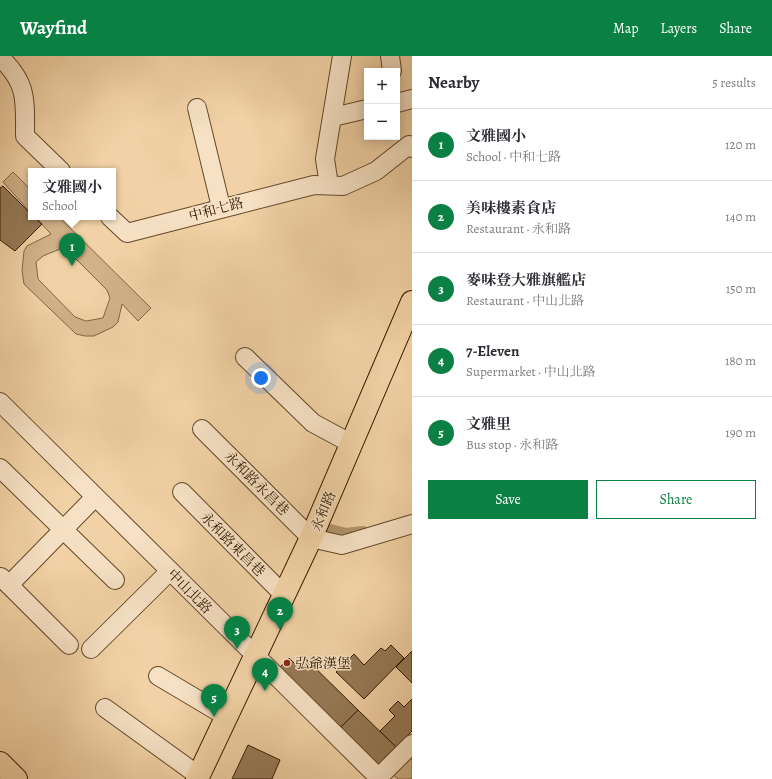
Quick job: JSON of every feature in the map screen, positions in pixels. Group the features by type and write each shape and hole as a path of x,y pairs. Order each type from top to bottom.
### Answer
{"main road":[{"name":"永和路","path":"198,777 221,714 279,590 311,538 412,302"},
{"path":"0,763 16,779"}],"street":[{"path":"329,185 325,159 342,56"},
{"path":"390,56 392,68"},
{"path":"0,57 14,71 25,98 25,136 58,168"},
{"path":"197,108 221,207"},
{"path":"333,117 364,111"},
{"name":"中和七路","path":"113,220 127,233 221,207 314,185 343,186 376,171 409,145 412,148"},
{"path":"245,357 313,423 352,444"},
{"name":"中山北路","path":"2,408 95,497 379,778"},
{"name":"永和路永昌巷","path":"202,429 311,538"},
{"path":"0,468 116,580"},
{"name":"永和路東昌巷","path":"182,492 279,590"},
{"path":"69,645 4,580 63,529 95,497"},
{"path":"311,538 342,545 412,524"},
{"path":"91,649 170,571"},
{"path":"158,676 221,714"},
{"path":"105,708 198,777"},
{"path":"379,778 412,744"}],"shaded area":[{"path":"13,172 28,187 28,210 3,182"},
{"path":"38,220 62,220 151,308 138,321 122,304 118,322 113,327 94,336 76,334 24,284 22,271 24,251 27,246 51,234","holes":["60,249 68,251 107,290 110,298 103,318 86,321 75,317 38,279 36,262 43,256"]},
{"path":"412,750 412,779 398,779 390,772"}],"building":[{"path":"3,186 28,211 28,220 37,220 42,224 15,251 0,240 0,188"},
{"path":"391,645 404,658 364,699 336,672 354,654 364,665 381,648 385,651"},
{"path":"412,651 412,683 396,667"},
{"path":"303,656 358,710 340,728 279,668 289,658 295,664"},
{"path":"412,699 412,731 396,747 380,731 395,716 389,710 398,701 404,707"},
{"path":"358,710 396,747 378,765 340,728"},
{"path":"248,745 280,760 272,779 232,779"}],"waterway":[{"path":"311,525 346,534 363,532"}],"place":[{"name":"文雅國小","path":"72,266"},
{"name":"美味樓素食店","path":"280,630"},
{"name":"麥味登大雅旗艦店","path":"237,649"},
{"name":"弘爺漢堡","path":"287,663"},
{"name":"7-Eleven","path":"265,691"},
{"name":"文雅里","path":"214,717"}]}
